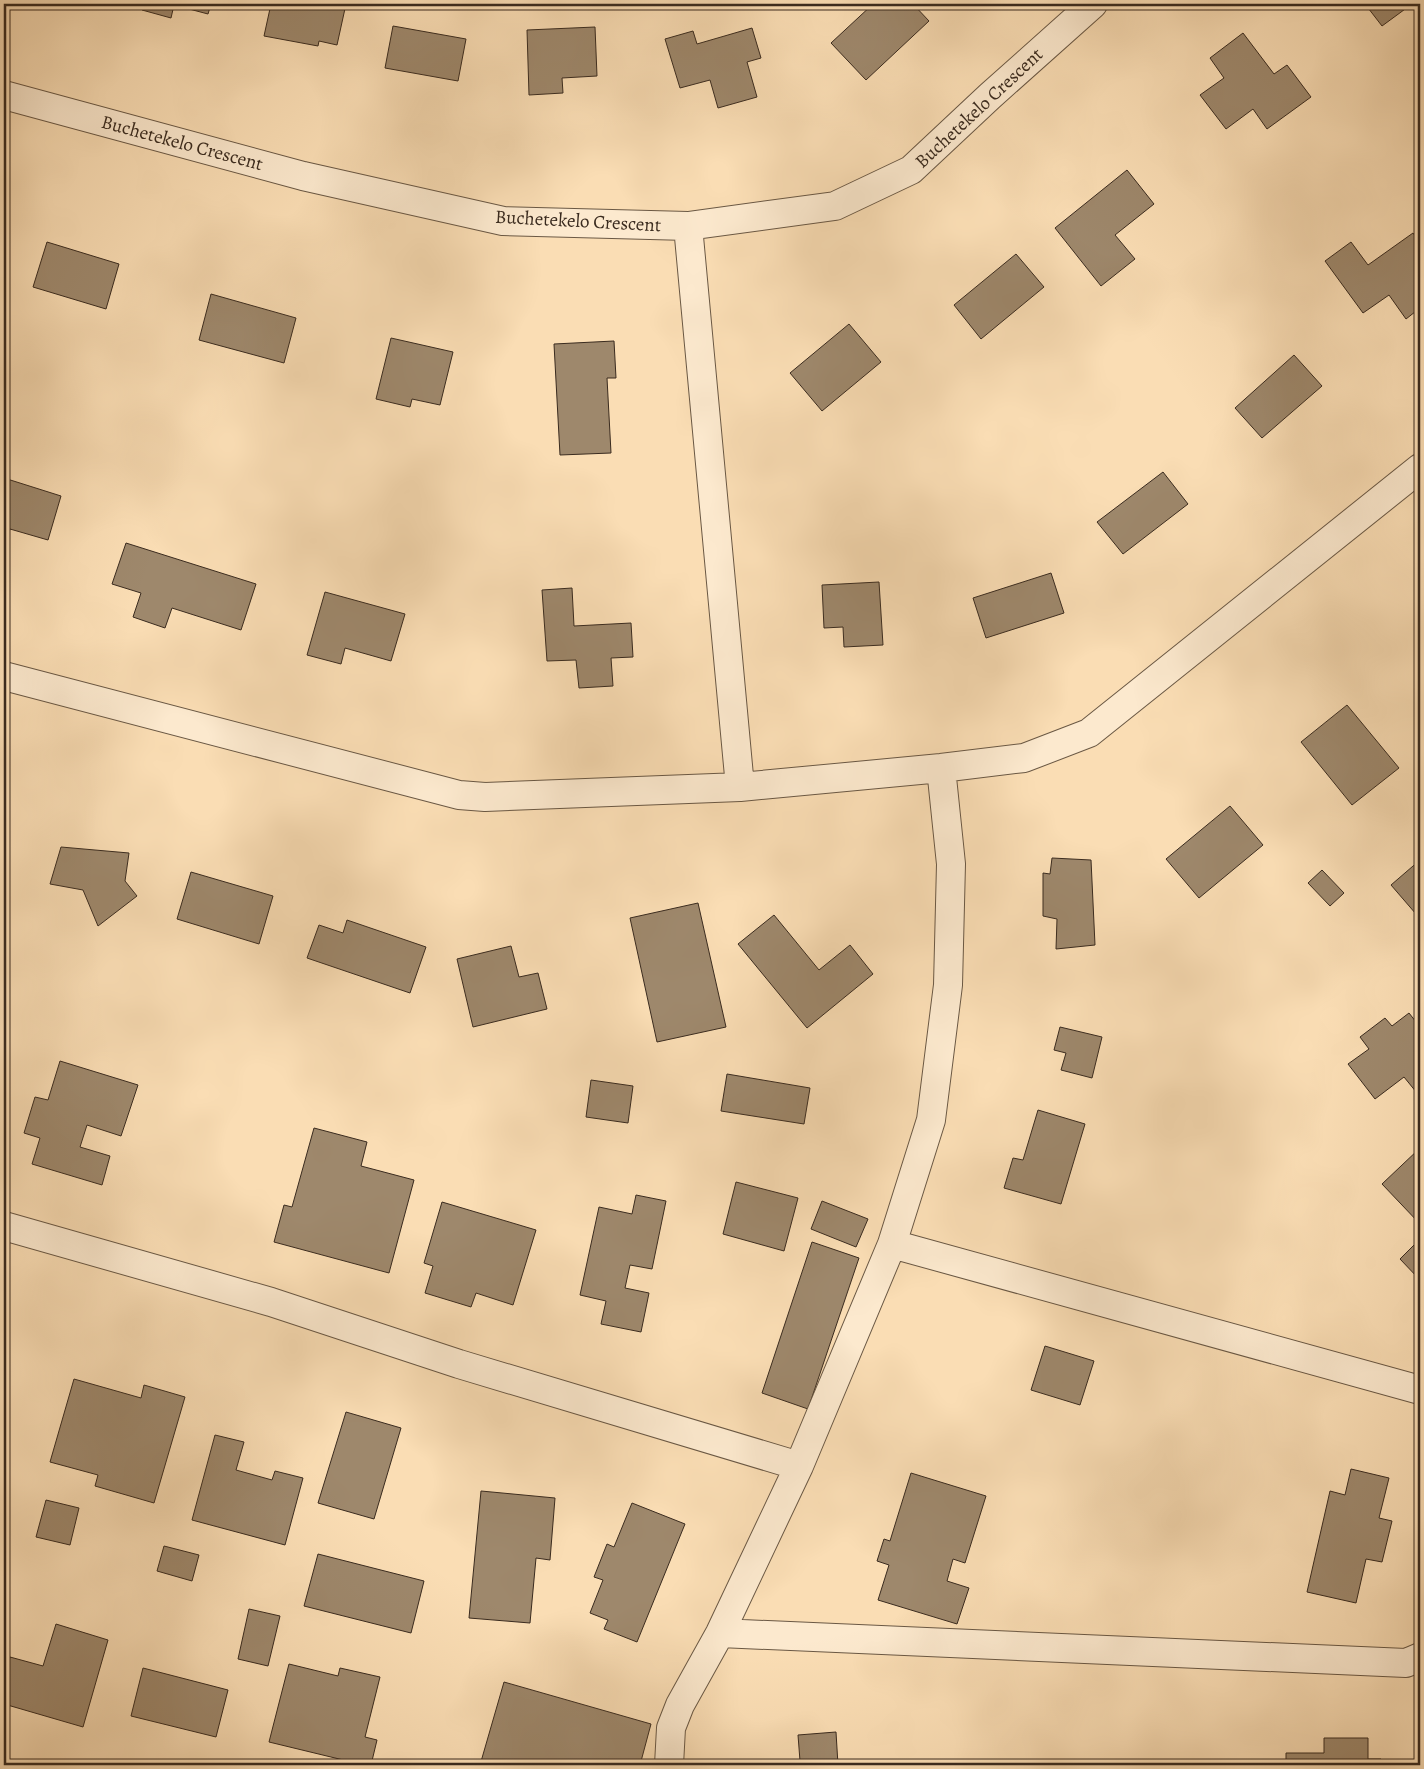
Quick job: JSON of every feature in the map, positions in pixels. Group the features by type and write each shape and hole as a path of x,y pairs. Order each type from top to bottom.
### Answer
{"street":[{"name":"Buchetekelo Crescent","path":"4,95 303,176 503,221 688,226 835,206 911,170 1093,4"},
{"path":"688,226 740,787"},
{"path":"4,676 459,795 485,797 740,787 941,768 1024,758 1089,733 1420,468"},
{"path":"669,1765 671,1728 680,1705 720,1633 799,1466 892,1244 932,1120 948,985 951,864 941,768"},
{"path":"4,1226 271,1302 459,1364 799,1466"},
{"path":"892,1244 1420,1390"},
{"path":"720,1633 1406,1663 1420,1657"}],"building":[{"path":"144,4 211,4 208,14 174,5 171,18 142,10"},
{"path":"271,4 346,4 337,45 319,41 318,46 264,36"},
{"path":"873,4 913,4 929,21 866,80 831,43"},
{"path":"1365,4 1412,4 1382,26"},
{"path":"393,26 466,39 458,81 385,68"},
{"path":"595,27 597,76 562,78 563,93 529,95 527,30"},
{"path":"752,28 761,58 747,62 757,97 718,108 710,80 680,88 665,39 693,31 697,44"},
{"path":"1243,33 1274,74 1287,65 1311,97 1267,129 1253,109 1226,129 1200,95 1224,78 1210,58"},
{"path":"1127,170 1154,204 1115,235 1135,259 1101,286 1055,228"},
{"path":"1413,233 1420,243 1420,264 1416,267 1420,273 1420,308 1406,319 1389,295 1363,313 1325,261 1351,242 1368,265"},
{"path":"47,242 119,264 106,309 33,287"},
{"path":"1016,254 1044,287 981,339 954,305"},
{"path":"211,294 296,318 284,363 199,340"},
{"path":"849,324 881,362 822,411 790,373"},
{"path":"391,338 453,352 440,405 412,399 410,407 376,399"},
{"path":"614,341 616,378 607,378 611,453 560,455 554,344"},
{"path":"1294,355 1322,386 1262,438 1235,408"},
{"path":"1163,472 1188,504 1123,554 1097,522"},
{"path":"4,478 61,496 48,540 10,529 4,549"},
{"path":"126,543 256,584 241,630 172,608 165,628 133,617 141,593 112,584"},
{"path":"1051,573 1064,613 986,638 973,598"},
{"path":"879,582 883,645 844,647 843,627 824,628 822,585"},
{"path":"572,588 574,626 631,623 633,657 611,658 613,686 579,688 576,660 547,661 542,590"},
{"path":"325,592 405,614 391,661 345,648 341,664 307,655"},
{"path":"1347,705 1399,768 1352,805 1301,742"},
{"path":"1230,806 1263,845 1199,898 1166,859"},
{"path":"61,847 129,853 125,881 137,896 98,926 83,890 50,884"},
{"path":"1052,858 1091,860 1095,945 1056,949 1057,919 1043,916 1043,873 1050,874"},
{"path":"1420,860 1420,911 1416,914 1391,885"},
{"path":"1322,870 1344,893 1330,906 1308,883"},
{"path":"191,872 273,896 259,944 177,919"},
{"path":"698,903 726,1027 657,1042 630,918"},
{"path":"774,915 819,970 850,945 873,974 807,1028 738,944"},
{"path":"347,920 426,947 410,993 307,958 319,925 343,933"},
{"path":"511,946 519,977 538,973 547,1009 473,1027 457,959"},
{"path":"1409,1013 1420,1027 1420,1091 1417,1093 1404,1077 1375,1099 1348,1064 1369,1049 1360,1037 1385,1018 1392,1026"},
{"path":"1060,1027 1102,1037 1092,1078 1061,1070 1066,1053 1054,1050"},
{"path":"60,1061 138,1085 121,1136 87,1125 80,1147 110,1156 102,1185 32,1164 40,1138 24,1133 35,1097 48,1100"},
{"path":"727,1074 810,1088 804,1124 721,1111"},
{"path":"591,1080 633,1086 628,1123 586,1117"},
{"path":"1038,1110 1085,1124 1061,1204 1004,1188 1013,1158 1023,1160"},
{"path":"314,1128 367,1142 361,1166 414,1180 389,1273 274,1242 284,1205 292,1207"},
{"path":"1420,1148 1420,1224 1382,1184"},
{"path":"736,1182 798,1198 784,1251 723,1234"},
{"path":"636,1195 666,1201 652,1269 630,1265 625,1288 649,1293 641,1332 601,1324 606,1301 580,1295 599,1207 632,1214"},
{"path":"822,1201 868,1219 856,1247 811,1229"},
{"path":"442,1202 536,1230 513,1305 476,1293 471,1307 425,1293 433,1266 424,1263"},
{"path":"1420,1239 1420,1280 1400,1259"},
{"path":"812,1242 859,1258 808,1409 762,1393"},
{"path":"1045,1346 1094,1361 1080,1405 1031,1390"},
{"path":"74,1379 141,1398 144,1385 185,1397 154,1503 95,1486 98,1475 50,1462"},
{"path":"346,1412 401,1428 374,1519 318,1503"},
{"path":"215,1435 244,1442 236,1470 272,1480 275,1471 303,1478 285,1545 192,1520"},
{"path":"1351,1469 1389,1478 1379,1518 1392,1521 1382,1562 1366,1559 1356,1603 1307,1592 1330,1491 1345,1495"},
{"path":"911,1473 986,1496 965,1563 953,1559 947,1581 969,1588 957,1624 878,1600 889,1565 877,1561 884,1539 890,1541"},
{"path":"481,1491 555,1498 550,1560 536,1558 530,1623 469,1618"},
{"path":"46,1500 79,1508 70,1545 36,1537"},
{"path":"632,1503 685,1524 637,1642 604,1629 608,1620 590,1613 603,1580 594,1577 607,1544 614,1547"},
{"path":"164,1546 199,1555 192,1581 157,1571"},
{"path":"318,1554 424,1581 411,1633 304,1606"},
{"path":"249,1609 280,1616 268,1666 238,1659"},
{"path":"56,1624 108,1640 83,1727 4,1704 4,1679 10,1657 43,1666"},
{"path":"289,1664 338,1676 340,1668 380,1677 365,1737 377,1740 371,1765 364,1765 269,1742"},
{"path":"143,1668 228,1690 216,1737 131,1716"},
{"path":"504,1682 651,1724 640,1765 480,1765"},
{"path":"836,1732 838,1765 750,1765 800,1761 798,1735"},
{"path":"1324,1738 1368,1738 1368,1759 1381,1759 1381,1765 1286,1765 1286,1753 1324,1753"}]}
